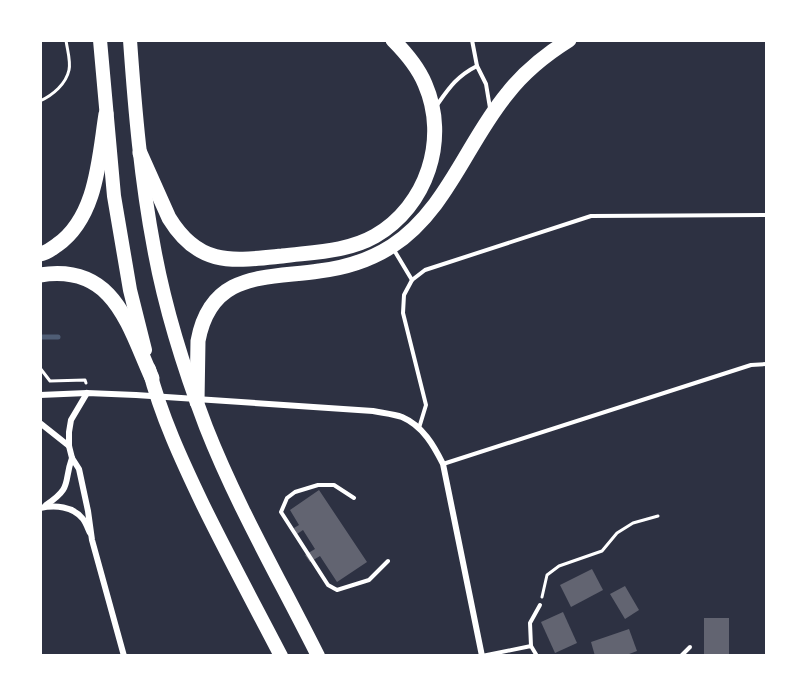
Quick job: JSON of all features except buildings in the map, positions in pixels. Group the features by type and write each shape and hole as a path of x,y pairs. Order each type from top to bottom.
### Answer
{"highway":[{"path":"140,153 176,229 183,238 202,252 213,256 237,260 333,250 375,236 396,220 414,200 423,184 433,154 435,125 425,84 412,61 393,40"},
{"path":"193,379 203,321 213,303 221,295 253,279 346,267 392,246 417,225 442,194 506,94 522,76 569,40"},
{"path":"130,42 140,153 154,249 164,297 193,379 197,402 232,489 318,656"},
{"path":"100,43 114,196 130,290 152,378 168,427 190,479 281,656"},
{"path":"40,254 46,253 64,240 79,223 95,183 106,114"},
{"path":"40,275 52,273 74,275 96,283 106,291 122,311 152,378"}],"street":[{"path":"87,393 71,420 69,447 72,458 79,469 92,540 124,656"},
{"path":"40,395 87,393 374,411 403,417 433,443 443,464 482,656"},
{"path":"40,423 69,447"},
{"path":"42,507 57,498 64,490 72,458"},
{"path":"42,507 58,505 71,510 83,519 92,540"}],"lane":[{"path":"472,40 477,66 486,84 491,116"},
{"path":"433,111 464,72 477,66"},
{"path":"419,429 426,405 403,313 404,295 412,280 424,270 591,216 766,214"},
{"path":"392,246 412,280"},
{"path":"443,464 751,365 766,364"},
{"path":"354,498 334,485 318,485 295,492 287,498 281,512 328,585 337,590 369,580 387,561"},
{"path":"537,656 531,646 530,623 540,605"},
{"path":"482,656 531,646"},
{"path":"681,656 690,647"}],"path":[{"path":"40,101 49,97 60,87 69,69 66,40"},
{"path":"40,368 50,381 85,380 87,393"},
{"path":"540,605 547,575 559,566 602,551 617,533 633,523 658,516"}],"waterway":[{"path":"40,337 58,337"}]}
